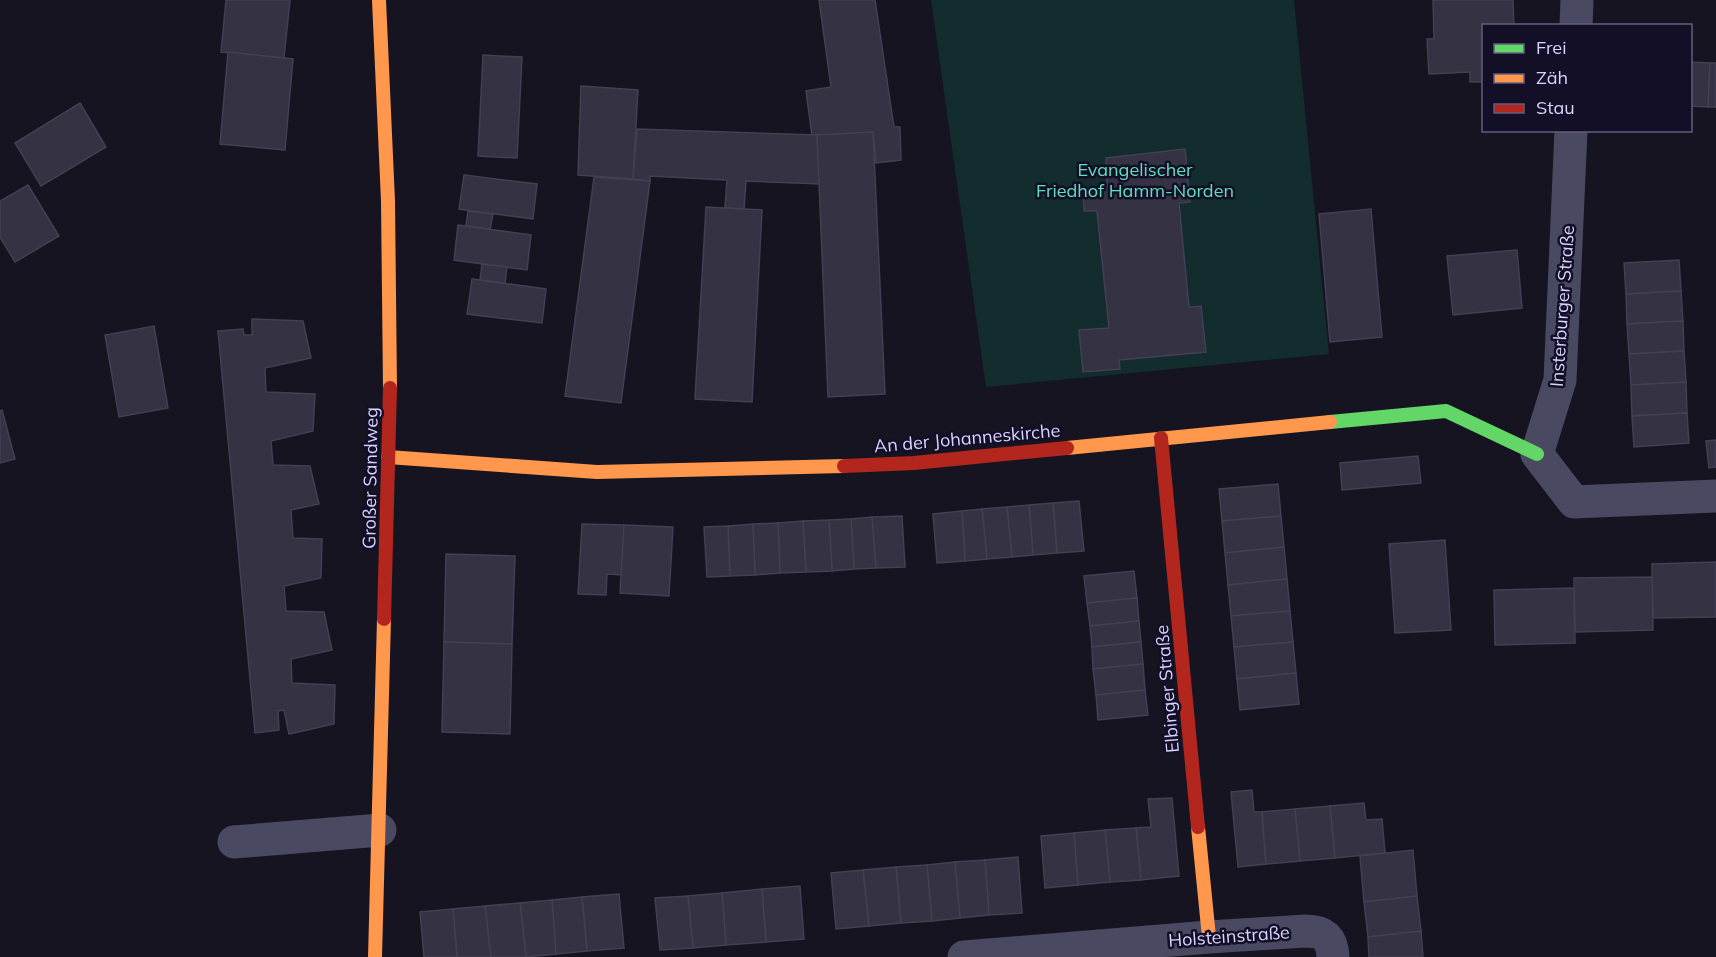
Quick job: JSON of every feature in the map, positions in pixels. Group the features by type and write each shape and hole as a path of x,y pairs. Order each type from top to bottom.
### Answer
{"street":[{"name":"Großer Sandweg","path":"375,957 390,414 388,201 378,0"},
{"path":"1576,24 1577,0"},
{"name":"Insterburger Straße","path":"1537,454 1560,380 1571,132"},
{"name":"An der Johanneskirche","path":"388,457 597,472 914,463 1446,411 1537,454"},
{"name":"Elbinger Straße","path":"1161,438 1209,937"},
{"path":"1537,454 1574,502 1716,496"},
{"path":"234,842 380,830"},
{"name":"Holsteinstraße","path":"964,957 1270,932 1319,932 1328,937 1333,957"}],"green space":[{"name":"Evangelischer Friedhof Hamm-Norden","path":"931,0 1294,0 1329,354 986,387"}],"building":[{"path":"226,0 290,0 284,58 221,52"},
{"path":"819,0 875,0 894,127 900,127 901,160 876,163 873,132 812,136 806,91 831,87"},
{"path":"1433,0 1513,0 1514,24 1482,24 1482,82 1470,82 1470,72 1429,74 1427,39 1434,39"},
{"path":"228,52 293,59 285,150 220,144"},
{"path":"483,55 522,57 517,158 478,156"},
{"path":"1692,62 1710,63 1708,107 1692,106"},
{"path":"1710,63 1716,63 1716,107 1708,107"},
{"path":"581,86 638,90 633,179 578,175"},
{"path":"80,103 106,147 41,186 15,143"},
{"path":"637,129 817,135 820,184 746,181 744,209 725,208 727,180 650,176 650,181 633,179"},
{"path":"873,132 885,394 828,397 817,135"},
{"path":"1185,149 1190,202 1179,203 1189,307 1201,306 1206,352 1119,360 1120,369 1083,372 1079,330 1109,328 1097,211 1084,211 1083,188 1107,186 1106,158"},
{"path":"464,175 537,184 533,219 459,209"},
{"path":"594,177 650,181 621,403 565,396"},
{"path":"28,185 59,236 15,262 0,237 0,201"},
{"path":"706,207 762,210 752,402 695,399"},
{"path":"1371,209 1382,337 1330,342 1319,214"},
{"path":"468,211 493,214 490,229 466,226"},
{"path":"458,225 531,235 527,270 454,260"},
{"path":"1517,250 1522,308 1453,315 1447,256"},
{"path":"1679,260 1681,291 1626,294 1624,263"},
{"path":"482,264 507,267 505,283 480,280"},
{"path":"472,279 546,289 542,323 467,314"},
{"path":"1681,291 1683,321 1627,324 1626,294"},
{"path":"252,319 303,321 311,358 265,368 266,392 315,394 313,431 271,441 273,465 310,466 319,504 291,510 293,538 322,539 321,578 284,586 286,611 324,612 332,650 291,659 292,683 335,685 334,724 289,734 284,710 278,711 279,730 255,733 218,331 243,329 244,335 252,335"},
{"path":"1683,321 1684,351 1629,354 1627,324"},
{"path":"154,326 168,408 119,417 105,335"},
{"path":"1684,351 1686,382 1631,385 1629,354"},
{"path":"1686,382 1687,413 1632,416 1631,385"},
{"path":"2,410 15,459 0,463 0,411"},
{"path":"1687,413 1689,443 1634,447 1632,416"},
{"path":"1716,440 1716,467 1709,468 1706,441"},
{"path":"1418,456 1421,483 1342,490 1340,463"},
{"path":"1278,484 1281,516 1222,521 1219,489"},
{"path":"1079,501 1084,551 1057,553 1053,503"},
{"path":"1053,503 1057,553 1033,555 1029,505"},
{"path":"1029,505 1033,555 1012,557 1007,507"},
{"path":"1007,507 1012,557 987,559 982,509"},
{"path":"982,509 987,559 965,561 962,511"},
{"path":"962,511 965,561 937,563 933,514"},
{"path":"902,516 905,567 876,568 872,517"},
{"path":"1281,516 1284,547 1225,553 1222,521"},
{"path":"872,517 876,568 854,569 851,519"},
{"path":"851,519 854,569 832,571 829,520"},
{"path":"829,520 832,571 806,572 803,521"},
{"path":"803,521 806,572 780,573 778,523"},
{"path":"778,523 780,573 755,575 753,524"},
{"path":"582,524 624,525 623,575 607,574 606,595 578,594"},
{"path":"753,524 755,575 730,576 728,526"},
{"path":"624,525 673,527 669,596 620,593"},
{"path":"728,526 730,576 707,577 704,527"},
{"path":"1445,540 1451,630 1395,633 1389,544"},
{"path":"1284,547 1287,579 1228,585 1225,553"},
{"path":"446,554 515,556 512,644 444,642"},
{"path":"1716,562 1716,617 1653,618 1652,564"},
{"path":"1134,571 1137,598 1087,603 1084,576"},
{"path":"1652,577 1653,630 1575,632 1574,578"},
{"path":"1287,579 1290,611 1231,616 1228,585"},
{"path":"1574,588 1575,643 1495,645 1494,590"},
{"path":"1137,598 1139,621 1090,626 1087,603"},
{"path":"1290,611 1293,642 1234,647 1231,616"},
{"path":"1139,621 1141,642 1092,647 1090,626"},
{"path":"444,642 512,644 510,734 442,732"},
{"path":"1141,642 1143,664 1093,669 1092,647"},
{"path":"1293,642 1296,673 1237,679 1234,647"},
{"path":"1143,664 1145,690 1096,695 1093,669"},
{"path":"1296,673 1299,704 1240,710 1237,679"},
{"path":"1145,690 1148,715 1098,720 1096,695"},
{"path":"1252,790 1254,812 1262,812 1266,864 1238,867 1231,792"},
{"path":"1172,798 1179,876 1141,880 1136,828 1151,827 1148,799"},
{"path":"1364,803 1366,820 1382,819 1385,853 1335,858 1330,806"},
{"path":"1330,806 1335,858 1300,861 1295,809"},
{"path":"1295,809 1300,861 1266,864 1262,812"},
{"path":"1136,828 1141,880 1110,882 1105,830"},
{"path":"1105,830 1110,882 1078,885 1074,833"},
{"path":"1074,833 1078,885 1045,888 1041,836"},
{"path":"1413,850 1417,896 1364,902 1360,856"},
{"path":"1018,857 1022,913 989,915 985,860"},
{"path":"985,860 989,915 960,918 955,862"},
{"path":"955,862 960,918 932,921 927,865"},
{"path":"927,865 932,921 901,923 896,867"},
{"path":"896,867 901,923 869,926 863,870"},
{"path":"863,870 869,926 836,929 831,873"},
{"path":"800,886 804,939 766,942 762,889"},
{"path":"762,889 766,942 726,945 722,893"},
{"path":"722,893 726,945 693,948 688,896"},
{"path":"619,894 624,948 587,951 582,897"},
{"path":"688,896 693,948 660,950 655,898"},
{"path":"1417,896 1421,931 1368,937 1364,902"},
{"path":"582,897 587,951 556,954 552,900"},
{"path":"552,900 556,954 526,957 520,903"},
{"path":"520,903 526,957 491,957 485,906"},
{"path":"485,906 491,957 457,957 453,909"},
{"path":"453,909 457,957 424,957 420,912"},
{"path":"1421,931 1423,957 1369,957 1368,937"}],"traffic: fast":[{"path":"1330,422 1446,411 1537,454"}],"traffic: slow":[{"path":"379,0 388,201 390,388"},
{"path":"1067,448 1330,422"},
{"path":"388,457 597,472 844,466"},
{"path":"375,957 384,619"},
{"path":"1198,827 1209,937"}],"traffic: jam":[{"path":"384,619 390,388"},
{"path":"1161,438 1198,827"},
{"path":"844,466 914,463 1067,448"}]}
